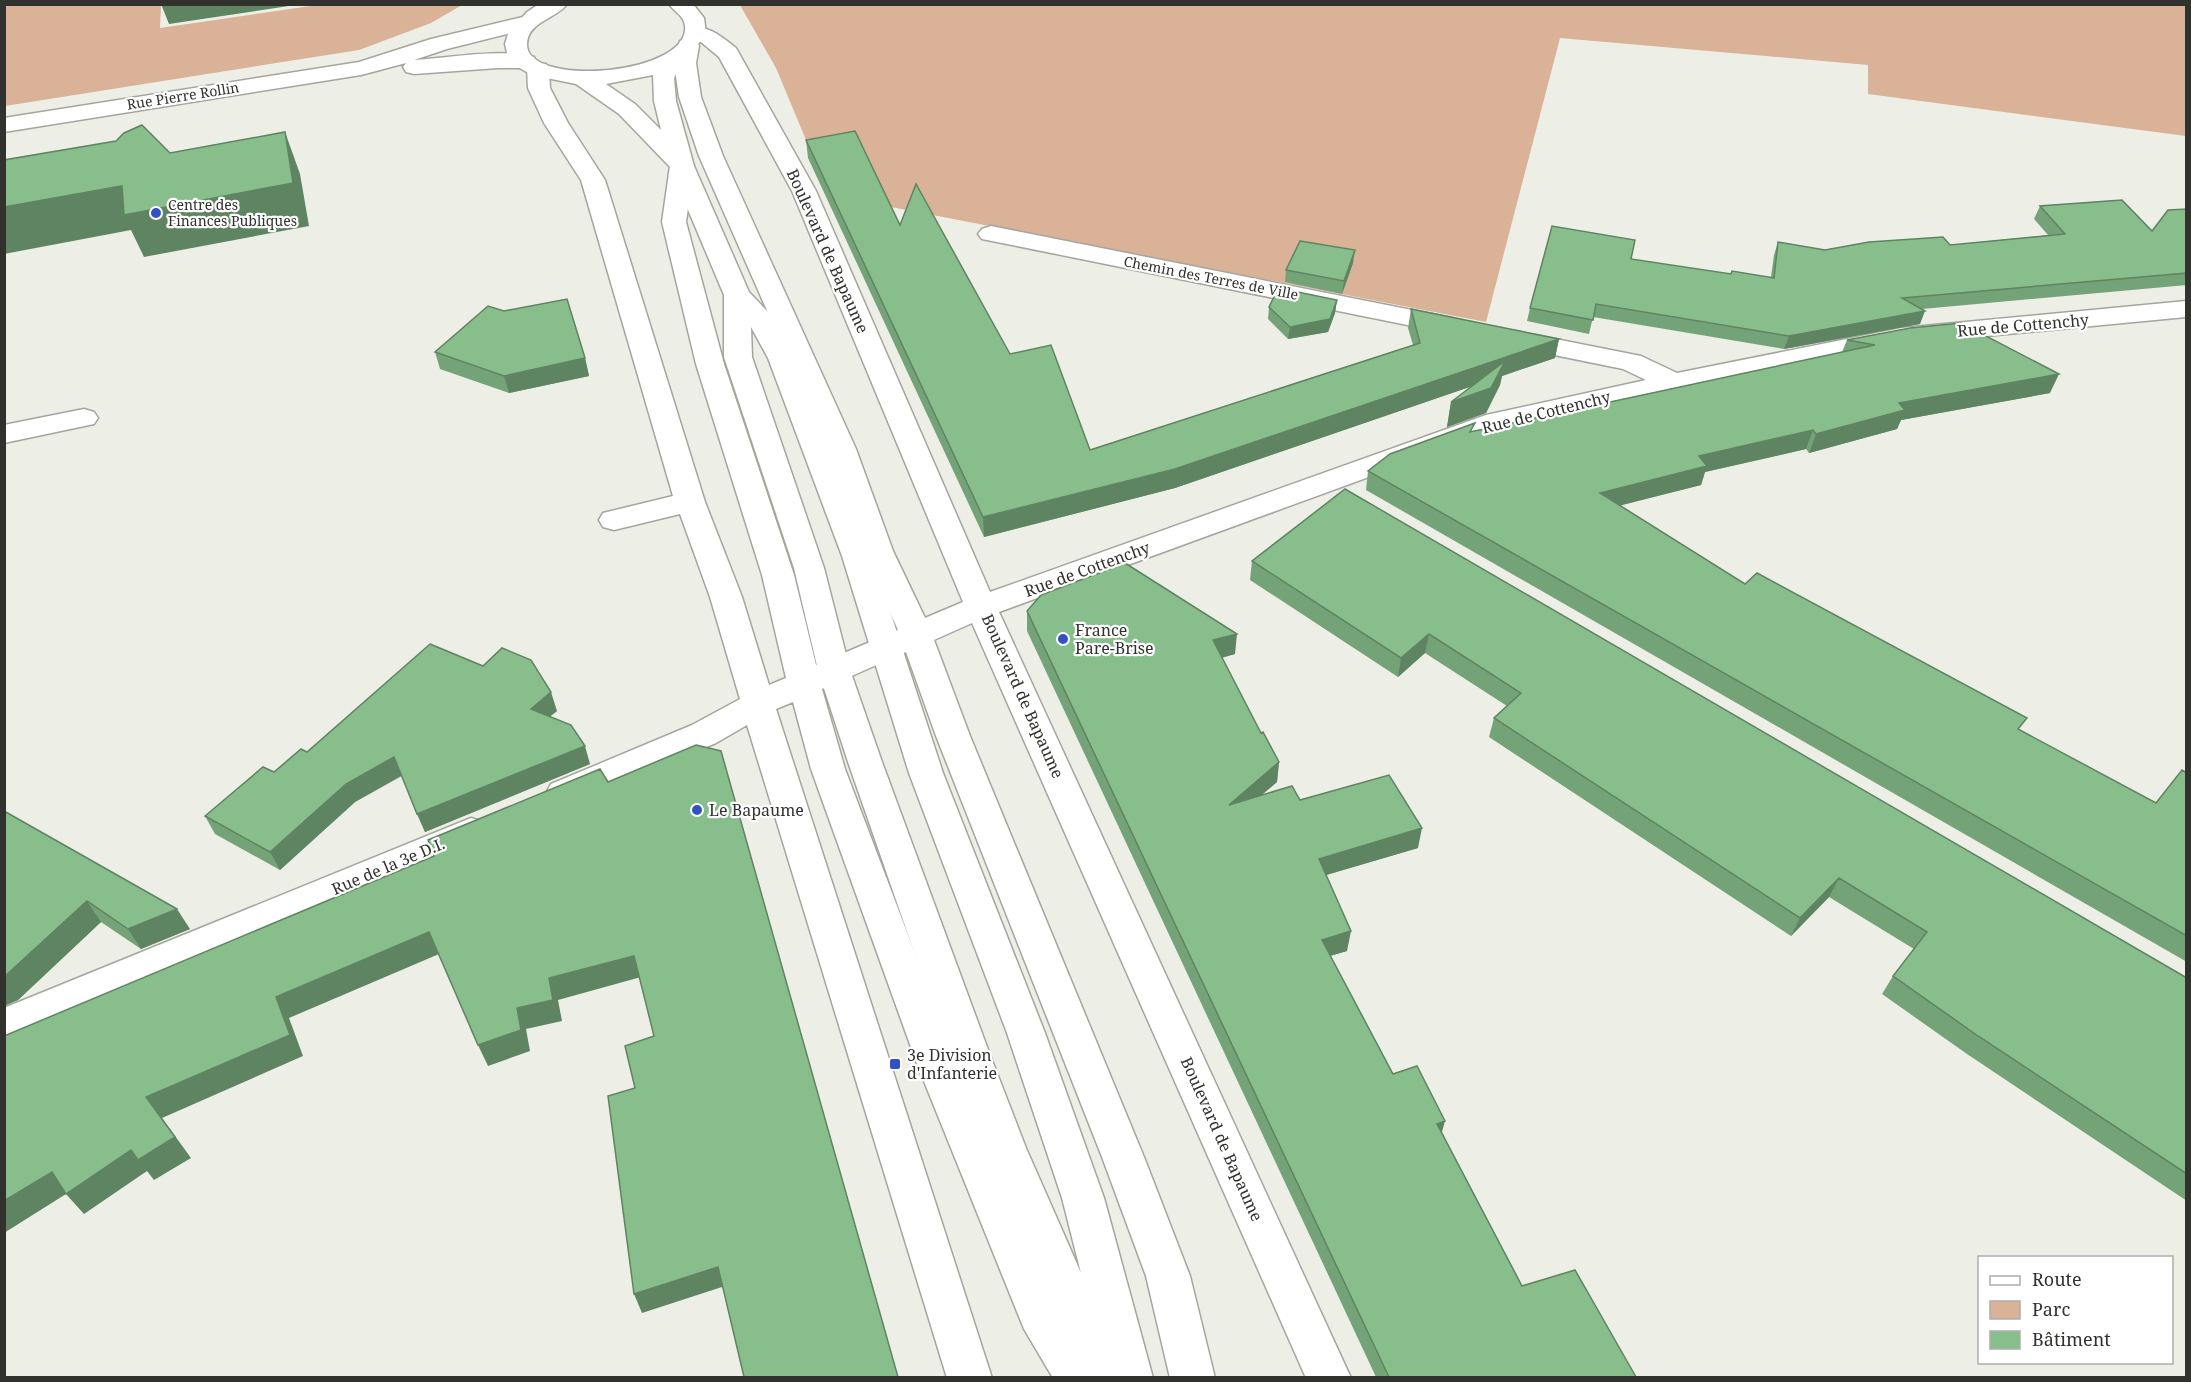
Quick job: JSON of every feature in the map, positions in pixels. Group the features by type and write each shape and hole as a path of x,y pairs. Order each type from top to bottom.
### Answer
{"street":[{"path":"544,9 519,32 516,42 518,53 532,65 539,88 556,123 593,180 690,502 726,597 757,704 970,1377"},
{"name":"Rue Pierre Rollin","path":"4,125 361,68 417,53 544,9"},
{"path":"582,78 601,78 640,72 687,27"},
{"path":"687,27 663,78 665,101 682,166 737,295 759,318 782,358 857,556 953,736 1119,1146 1164,1265 1193,1377"},
{"path":"687,27 685,63 690,97 711,156 748,243 842,449 878,551 901,641 926,773 1026,1034 1083,1198 1131,1377"},
{"name":"Boulevard de Bapaume","path":"687,27 709,37 729,53 804,191 948,534 1329,1377"},
{"name":"Rue Pierre Rollin","path":"361,68 408,68 498,61 532,65 558,75 582,78"},
{"path":"582,78 627,110 682,166"},
{"path":"682,166 674,222 710,364 778,575 908,883 1006,1148 1105,1377"},
{"name":"Chemin des Terres de Ville","path":"991,234 1631,362 1674,382"},
{"path":"737,295 738,357 809,568 828,769 937,1064 1040,1314 1079,1377"},
{"name":"Rue de Cottenchy","path":"819,676 982,606 1496,421 1902,336 2187,309"},
{"path":"4,434 84,418"},
{"path":"1327,483 1362,503"},
{"path":"614,520 690,502"},
{"path":"528,808 705,734 757,704 819,676"},
{"name":"Rue de la 3e D.I.","path":"4,1026 496,821"}],"green space":[{"path":"5,4 161,5 160,28 317,5 462,5 431,23 359,50 5,106"},
{"path":"740,5 2186,5 2186,136 1868,94 1868,65 1560,38 1486,322 829,195 776,68"}],"building":[{"path":"142,125 170,153 285,132 293,183 124,215 122,186 4,207 4,160 116,141 124,133"},
{"path":"855,131 900,225 916,184 1010,354 1051,345 1090,450 1420,343 1411,309 1559,339 1175,469 983,517 806,140"},
{"path":"2122,200 2152,231 2168,210 2187,209 2187,273 1902,298 1925,311 1789,336 1596,304 1593,320 1530,308 1552,226 1635,240 1631,259 1774,278 1778,242 1825,250 1869,242 1943,237 1950,245 2065,234 2040,206"},
{"path":"1300,241 1355,250 1344,281 1286,270"},
{"path":"1278,288 1337,300 1330,319 1290,327 1269,307"},
{"path":"567,299 585,358 504,376 435,352 488,306 504,311"},
{"path":"1961,323 2059,374 1899,403 1905,410 1816,434 1813,430 1699,456 1707,466 1600,493 1745,584 1757,573 2027,718 2018,729 2156,803 2182,770 2187,773 2187,936 1368,471 1390,454 1475,423 1470,432 1875,345 1847,340 1910,328"},
{"path":"1505,361 1491,388 1451,402"},
{"path":"1345,489 2187,978 2187,1174 1978,1036 1893,976 1927,932 1839,878 1800,918 1494,718 1521,693 1429,634 1401,658 1252,561"},
{"path":"1125,563 1237,634 1213,640 1261,733 1263,732 1279,762 1229,805 1292,786 1300,800 1389,775 1422,828 1319,859 1351,931 1322,940 1393,1074 1417,1066 1445,1121 1437,1124 1522,1286 1575,1270 1636,1377 1389,1377 1027,611 1041,595"},
{"path":"430,644 483,666 502,648 531,660 551,692 531,709 571,725 585,746 417,814 394,757 346,784 270,852 205,816 263,767 274,772 301,749 307,752"},
{"path":"696,745 721,751 898,1377 744,1377 718,1267 634,1294 608,1096 635,1088 625,1046 654,1036 634,956 549,978 553,1000 517,1008 521,1030 478,1045 429,932 276,997 290,1035 146,1097 175,1137 138,1160 131,1150 66,1194 52,1172 4,1201 4,1036 434,856 428,840 600,769 608,782"},
{"path":"4,811 177,909 128,929 87,901 4,977"}],"place":[{"name":"Centre des Finances Publiques","path":"156,213"},
{"name":"France Pare-Brise","path":"1063,639"},
{"name":"Le Bapaume","path":"697,810"},
{"name":"3e Division d'Infanterie","path":"895,1064"}]}
